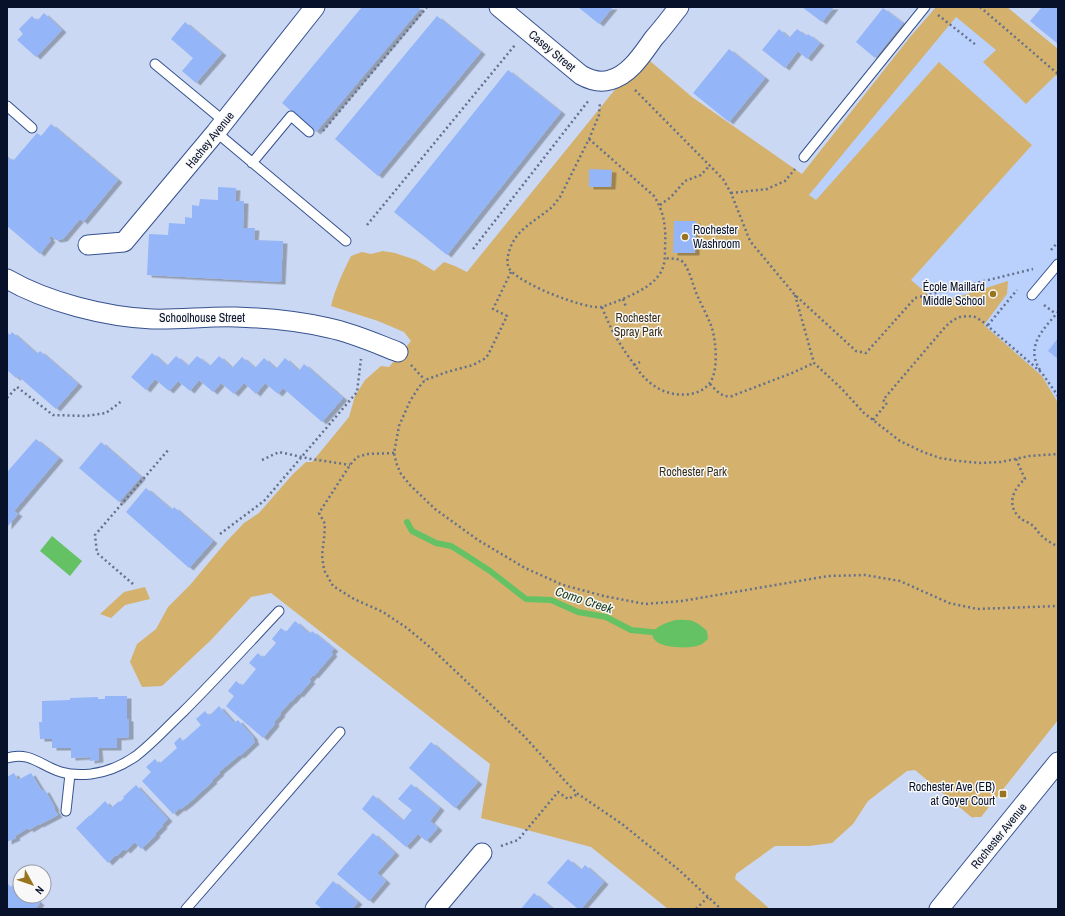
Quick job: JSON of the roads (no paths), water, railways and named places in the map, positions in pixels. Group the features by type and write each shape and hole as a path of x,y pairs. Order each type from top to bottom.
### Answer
{"street":[{"name":"Hachey Avenue","path":"88,245 124,242 221,127 315,7"},
{"name":"Casey Street","path":"499,7 581,75 596,81 610,80 627,70 642,54 679,7"},
{"name":"Schoolhouse Street","path":"7,279 31,292 51,299 119,316 152,319 236,317 288,321 329,328 368,339 398,352"},
{"name":"Rochester Avenue","path":"940,909 1058,762"},
{"path":"435,909 482,853"}],"lane":[{"path":"804,157 925,7"},
{"path":"155,64 221,127 252,162 346,241"},
{"path":"7,106 32,128"},
{"path":"252,162 291,116 309,132"},
{"path":"1032,295 1058,264"},
{"path":"7,758 15,756 29,757 60,772 70,774 85,775 100,773 119,766 135,756 150,743 194,701 279,611"},
{"path":"186,909 340,732"},
{"path":"66,811 70,774"}],"waterway":[{"name":"Como Creek","path":"407,522 412,531 436,543 451,546 490,571 526,599 551,600 578,612 606,617 631,630 661,633"}],"place":[{"name":"Rochester Washroom","path":"685,237"},
{"name":"École Maillard Middle School","path":"993,294"},
{"name":"Rochester Ave (EB) at Goyer Court","path":"1003,794"}],"park label":[{"name":"Rochester Spray Park","path":"638,325"},
{"name":"Rochester Park","path":"693,472"}]}
